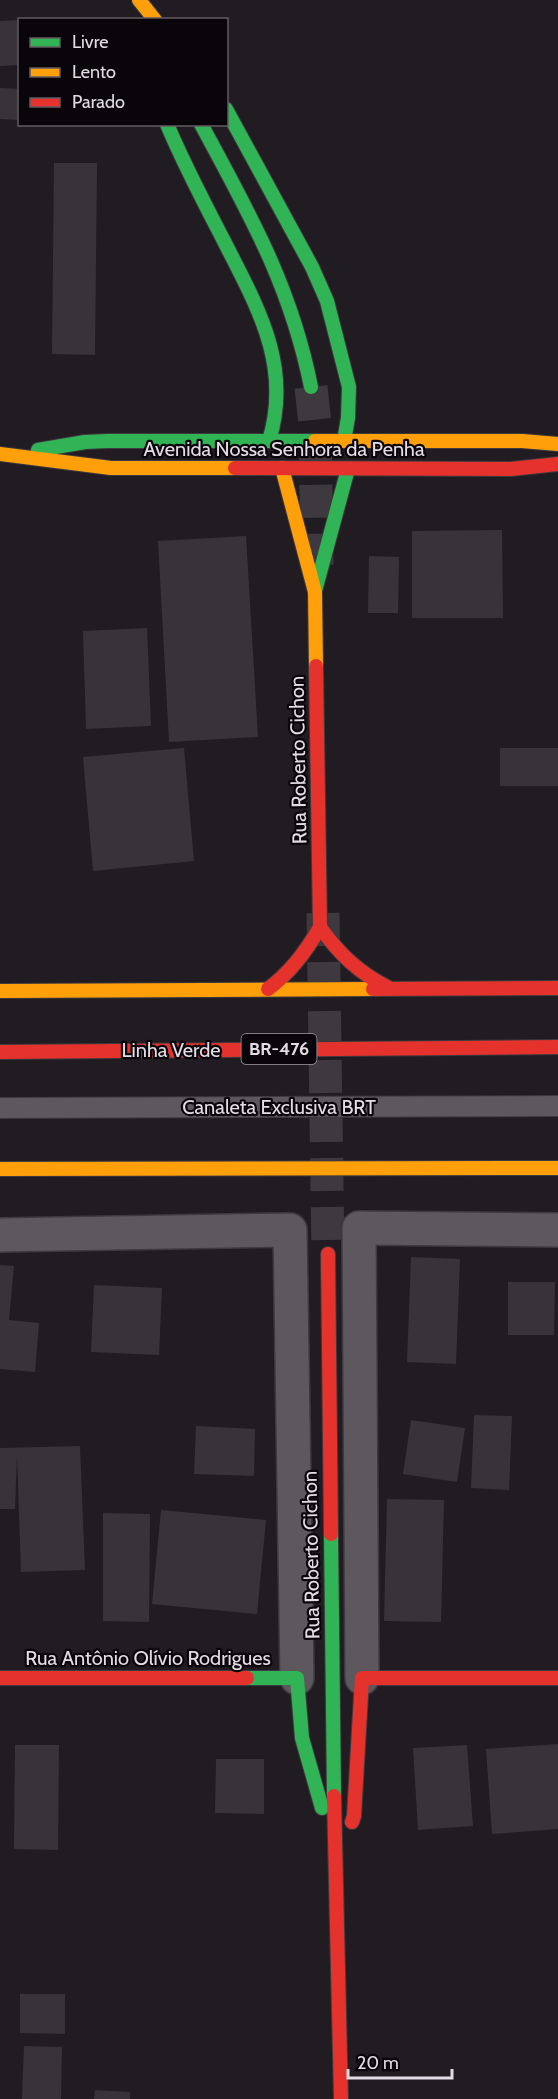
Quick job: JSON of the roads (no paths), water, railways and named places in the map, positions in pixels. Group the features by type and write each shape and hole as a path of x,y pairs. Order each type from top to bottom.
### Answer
{"main road":[{"path":"132,0 136,18"},
{"path":"132,0 144,18"},
{"path":"139,0 153,18"},
{"path":"228,113 312,267 327,301 349,387 350,401 344,441"},
{"path":"168,126 186,167 243,277 269,340 275,365 277,390 277,411 269,441"},
{"path":"202,126 287,296 302,342 311,387"},
{"name":"Avenida Nossa Senhora da Penha","path":"5,454 107,441 522,441 558,444"},
{"name":"Avenida Nossa Senhora da Penha","path":"5,454 111,468 511,469 558,464"},
{"name":"Rua Roberto Cichon","path":"282,468 315,592 320,927"},
{"name":"Rua Roberto Cichon","path":"315,592 348,469"},
{"path":"268,989 285,978 297,965 320,927 334,948 349,964 364,977 390,989"},
{"path":"0,991 558,988"},
{"name":"Linha Verde","path":"0,1052 558,1047"},
{"path":"0,1169 558,1168"},
{"name":"Rua Roberto Cichon","path":"328,1254 335,1856 341,2099"},
{"name":"Rua Antônio Olívio Rodrigues","path":"0,1678 297,1678"},
{"name":"Rua Roberto Cichon","path":"297,1678 302,1738 335,1856"},
{"path":"335,1856 354,1816 362,1678 558,1678"}],"street":[{"path":"362,1678 359,1228 558,1230"},
{"path":"0,1235 290,1230 297,1678"}],"lane":[{"name":"Canaleta Exclusiva BRT","path":"0,1108 558,1106"}],"tunnel":[{"path":"311,387 315,424 317,565"},
{"path":"323,913 328,1254"}]}
